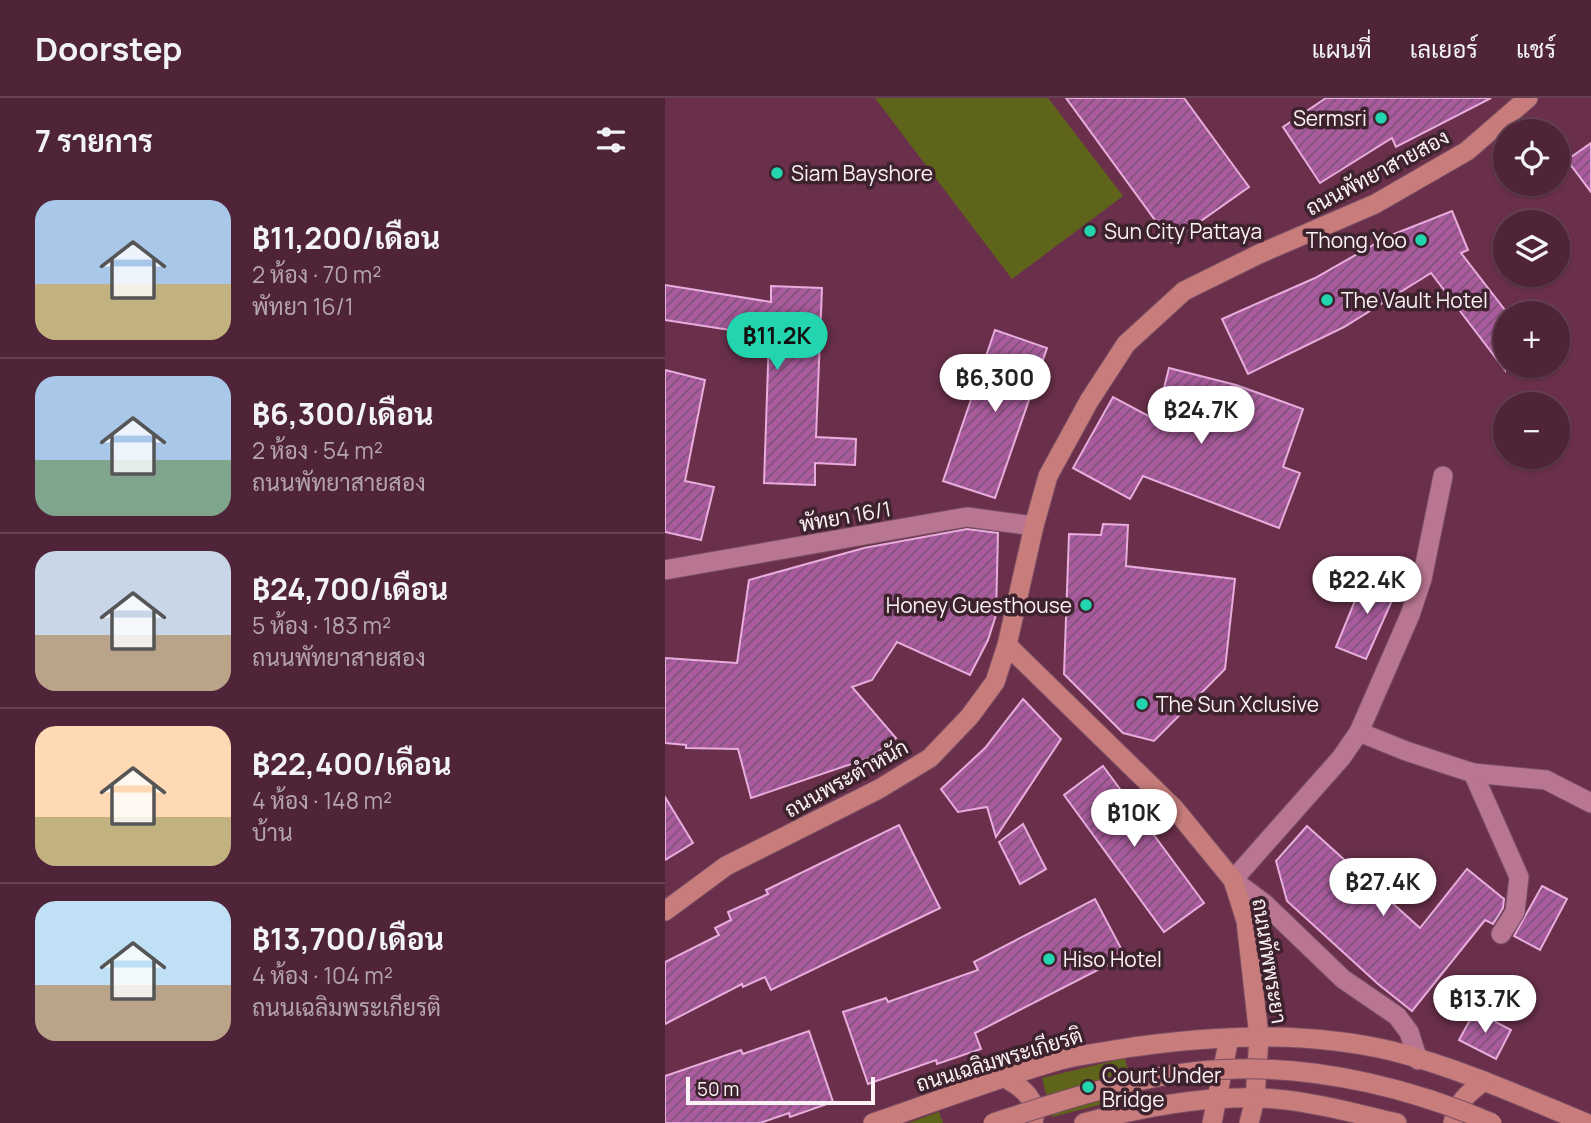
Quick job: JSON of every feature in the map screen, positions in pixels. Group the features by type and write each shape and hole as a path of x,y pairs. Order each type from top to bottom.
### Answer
{"main road":[{"name":"ถนนพัทยาสายสอง","path":"1007,645 1048,476 1089,401 1126,344 1184,290 1375,204 1467,151 1528,98"},
{"name":"ถนนทัพพระยา","path":"1007,645 1174,808 1233,880 1246,921 1259,1037 1255,1099 1249,1123"},
{"name":"ถนนพระตำหนัก","path":"665,911 726,866 879,789 930,758 971,716 986,696 995,682 1007,645"},
{"name":"ถนนเฉลิมพระเกียรติ","path":"873,1123 1062,1060 1198,1039 1259,1037 1308,1038 1352,1043 1394,1052 1484,1081 1586,1123"},
{"path":"1212,1123 1229,1038"},
{"path":"993,1123 1120,1085 1179,1074 1235,1069 1278,1070 1361,1082 1421,1097 1492,1123"},
{"path":"1005,1078 1023,1088 1033,1102 1033,1123"},
{"path":"1453,1123 1456,1108 1465,1095 1484,1081"},
{"path":"1084,1123 1171,1103 1255,1099 1286,1100 1397,1123"},
{"path":"1356,1123 1377,1121"}],"street":[{"path":"1418,1060 1409,1032 1397,1016 1343,979 1265,904 1233,880 1341,758 1359,732 1410,615 1422,579 1443,476"},
{"name":"พัทยา 16/1","path":"665,570 967,517 1034,526"},
{"path":"1359,732 1473,773 1546,780 1591,803"},
{"path":"1473,773 1519,877 1515,912 1501,934"}],"green space":[{"path":"875,98 1048,98 1123,196 1012,279"},
{"name":"Court Under Bridge","path":"1125,1058 1134,1096 1052,1117 1042,1078"},
{"path":"939,1112 943,1123 908,1123"}],"building":[{"path":"1066,98 1184,98 1249,187 1171,242"},
{"path":"1326,98 1491,98 1396,147 1392,138 1320,183 1283,127"},
{"path":"1591,143 1591,192 1570,164 1570,158"},
{"name":"The Vault Hotel","path":"1452,211 1468,250 1461,253 1498,301 1493,301 1493,354 1431,273 1344,327 1248,374 1222,319 1315,278 1389,236"},
{"path":"665,285 771,302 771,286 822,288 816,437 856,439 855,465 815,463 815,485 764,483 769,336 665,320"},
{"path":"995,330 1047,348 995,498 943,481"},
{"path":"1169,368 1236,385 1303,409 1283,467 1300,473 1279,528 1143,476 1130,499 1073,468 1113,397 1156,420"},
{"path":"665,370 705,380 685,481 714,487 701,540 665,532"},
{"path":"1103,524 1128,525 1126,566 1235,579 1225,669 1154,741 1123,733 1064,674 1069,534 1101,535"},
{"path":"967,529 998,533 996,615 988,640 970,675 897,642 872,680 852,687 896,738 872,757 751,798 738,749 686,748 686,745 665,743 665,658 737,663 749,580 864,548"},
{"path":"1366,574 1398,587 1366,659 1336,647"},
{"path":"1023,699 1061,739 996,837 987,807 958,812 941,789 985,748"},
{"path":"1103,766 1204,903 1164,932 1064,795"},
{"path":"665,797 693,843 665,860"},
{"path":"1023,824 1046,869 1020,884 999,842"},
{"path":"899,825 940,908 771,990 765,977 743,987 742,984 665,1024 665,962 719,935 715,928 731,920 728,912 768,894 766,890"},
{"path":"1307,826 1420,928 1467,869 1504,899 1503,908 1493,924 1485,920 1412,1011 1378,984 1287,901 1276,861"},
{"path":"1542,886 1567,899 1540,950 1514,936"},
{"path":"1095,899 1125,956 975,1033 981,1049 937,1064 936,1060 868,1084 843,1012 886,998 888,1002 978,970 974,962"},
{"path":"1475,1011 1511,1030 1496,1059 1459,1040"},
{"path":"809,1031 833,1102 790,1117 789,1113 760,1123 665,1123 665,1076 741,1050 743,1054"}],"place":[{"name":"Sermsri","path":"1381,118"},
{"name":"Siam Bayshore","path":"777,173"},
{"name":"Sun City Pattaya","path":"1090,231"},
{"name":"Thong Yoo","path":"1421,240"},
{"name":"The Vault Hotel","path":"1327,300"},
{"name":"Honey Guesthouse","path":"1086,605"},
{"name":"The Sun Xclusive","path":"1142,704"},
{"name":"Hiso Hotel","path":"1049,959"},
{"name":"Court Under Bridge","path":"1088,1087"}]}
